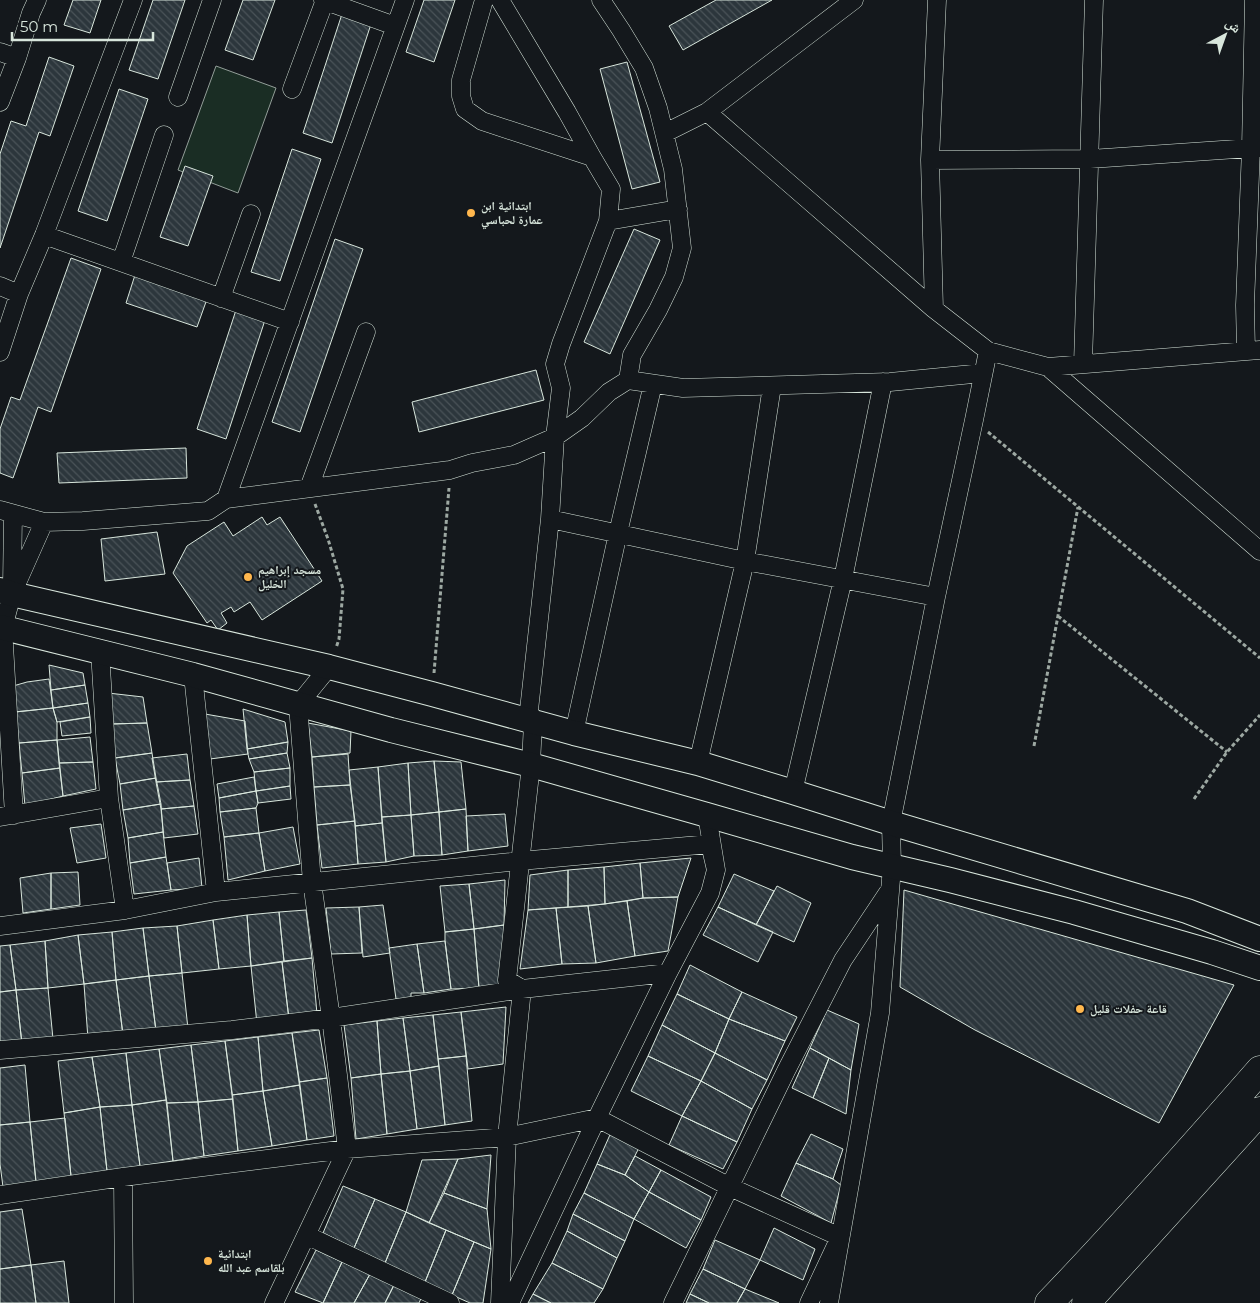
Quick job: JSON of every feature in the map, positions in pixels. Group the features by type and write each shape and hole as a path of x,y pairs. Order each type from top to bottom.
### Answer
{"highway":[{"path":"1049,1303 1180,1162 1260,1070"},
{"path":"1086,1303 1260,1111"}],"main road":[{"path":"6,592 329,667 574,733 698,763 891,823 1187,911 1260,939"},
{"path":"2,628 193,675 391,730 531,765 852,857 1074,912 1260,968"}],"street":[{"path":"0,352 19,294 44,235 133,0"},
{"path":"178,97 212,0"},
{"path":"292,89 324,0 395,26"},
{"path":"226,499 405,0"},
{"path":"484,0 461,80 465,109 482,121 592,157"},
{"path":"500,0 611,189 608,221 555,364 561,388 555,437 550,519 530,710 532,722 531,765 507,980 522,989"},
{"path":"601,0 644,68 658,108 672,169 682,248 674,277 658,310 632,355 628,380"},
{"path":"665,133 707,112 854,0"},
{"path":"934,309 930,160 937,0"},
{"path":"1083,364 1094,0"},
{"path":"707,112 934,309 988,351 1048,367 1253,351 1245,305 1255,148 1254,0"},
{"path":"0,102 17,58 29,4"},
{"path":"0,52 17,58"},
{"path":"121,262 164,135"},
{"path":"930,160 1090,159 1255,148"},
{"path":"608,221 678,209"},
{"path":"221,298 250,214"},
{"path":"44,235 290,322"},
{"path":"0,286 19,294"},
{"path":"309,488 366,332"},
{"path":"829,1303 880,1013 892,867 891,823 988,351"},
{"path":"1048,367 1260,551"},
{"path":"109,798 7,816 2,628 6,592 6,512 44,522 83,521 208,511 226,499 450,470 472,463 514,455 555,437 582,418 609,392 628,380 683,388 883,382 983,373"},
{"path":"793,792 843,579 883,382"},
{"path":"574,733 653,384"},
{"path":"698,763 745,561 772,386"},
{"path":"550,519 618,532 745,561 936,597"},
{"path":"6,592 44,522"},
{"path":"100,652 109,798 125,910"},
{"path":"274,1303 347,1149 312,882 298,705 329,667"},
{"path":"193,675 216,892"},
{"path":"510,1303 668,973 710,893 716,870 707,814"},
{"path":"0,926 125,910 216,892 710,844 716,870"},
{"path":"674,1303 786,1071 843,960 889,891"},
{"path":"0,1050 232,1030 331,1018 522,989 668,973"},
{"path":"500,1303 507,1136 522,989"},
{"path":"0,1196 123,1177 347,1149 507,1136 598,1118 730,1187 840,1237"},
{"path":"123,1177 124,1303"},
{"path":"306,1235 450,1303"},
{"path":"809,1303 840,1237"}],"path":[{"path":"974,420 1260,658"},
{"path":"432,694 450,470"},
{"path":"309,488 343,589 339,639 329,667"},
{"path":"1034,746 1078,506"},
{"path":"1058,616 1227,752"},
{"path":"1194,799 1227,752 1260,715"}],"green space":[{"path":"216,66 276,88 238,193 178,170"}],"building":[{"path":"73,0 101,0 90,33 64,25"},
{"path":"153,0 185,0 158,79 129,70"},
{"path":"243,0 275,0 253,60 225,50"},
{"path":"424,0 455,0 434,62 406,52"},
{"path":"716,0 772,0 683,50 669,26"},
{"path":"343,11 372,21 332,143 303,133"},
{"path":"49,57 74,66 50,136 39,132 0,248 0,154 11,121 26,126"},
{"path":"627,62 660,182 632,189 600,69"},
{"path":"119,89 148,99 107,221 78,211"},
{"path":"292,149 321,159 280,281 251,272"},
{"path":"185,166 213,176 188,246 160,237"},
{"path":"634,229 660,240 610,354 584,342"},
{"path":"335,239 363,249 300,432 272,422"},
{"path":"71,258 101,269 51,412 38,407 13,478 0,473 0,429 11,397 20,400"},
{"path":"135,275 207,299 197,327 126,303"},
{"path":"237,307 266,317 226,439 197,429"},
{"path":"536,370 544,400 419,432 412,402"},
{"path":"186,448 187,478 59,483 57,453"},
{"name":"مسجد إبراهيم الخليل","path":"262,517 267,525 280,517 322,581 262,620 250,602 234,612 231,607 221,613 227,623 218,630 211,620 207,623 173,573 187,546 224,522 233,536"},
{"path":"157,532 165,574 105,581 101,539"},
{"path":"49,665 83,673 85,685 51,690"},
{"path":"49,679 53,708 15,712 13,686"},
{"path":"85,685 88,703 53,708 51,690"},
{"path":"108,693 143,697 147,723 111,724"},
{"path":"88,703 90,717 57,722 53,708"},
{"path":"53,708 57,722 57,740 19,743 15,712"},
{"path":"243,709 285,722 288,742 247,749"},
{"path":"205,714 245,721 248,754 210,759"},
{"path":"90,717 91,733 62,736 60,722"},
{"path":"147,723 152,753 115,758 111,724"},
{"path":"308,723 351,731 350,753 312,757"},
{"path":"90,737 93,762 59,763 57,740"},
{"path":"57,740 60,768 22,773 19,743"},
{"path":"288,742 287,753 249,759 247,749"},
{"path":"152,753 156,778 120,784 115,758"},
{"path":"287,753 290,768 254,772 249,759"},
{"path":"187,754 190,780 156,782 152,758"},
{"path":"348,754 350,785 314,787 312,757"},
{"path":"434,761 461,762 466,809 439,812"},
{"path":"434,761 439,812 411,815 408,763"},
{"path":"93,762 96,789 63,796 59,763"},
{"path":"408,763 411,815 382,817 378,767"},
{"path":"378,767 382,823 355,826 349,770"},
{"path":"60,768 63,796 25,806 22,773"},
{"path":"290,768 290,786 256,791 254,772"},
{"path":"254,777 256,791 219,798 217,784"},
{"path":"156,778 161,804 123,810 120,784"},
{"path":"190,780 194,806 161,809 156,782"},
{"path":"350,785 355,821 317,825 314,787"},
{"path":"290,786 291,799 258,803 256,791"},
{"path":"256,791 258,803 256,808 220,812 219,798"},
{"path":"161,804 163,832 128,838 123,810"},
{"path":"194,806 198,834 164,838 161,809"},
{"path":"256,808 259,833 224,837 220,812"},
{"path":"466,809 468,851 442,855 439,812"},
{"path":"439,812 442,855 414,856 411,815"},
{"path":"505,814 508,846 468,851 466,816"},
{"path":"411,815 414,856 386,862 382,817"},
{"path":"355,821 358,864 322,868 317,825"},
{"path":"382,823 386,862 358,864 355,826"},
{"path":"101,824 106,858 77,863 70,828"},
{"path":"293,827 300,864 265,871 259,833"},
{"path":"163,832 166,857 130,863 128,838"},
{"path":"259,833 265,871 228,880 224,837"},
{"path":"166,857 171,890 134,894 130,863"},
{"path":"199,858 202,888 171,890 167,863"},
{"path":"691,858 678,897 643,898 640,863"},
{"path":"640,863 643,898 605,904 604,867"},
{"path":"604,867 605,904 568,907 568,870"},
{"path":"568,870 568,907 528,910 530,875"},
{"path":"78,872 80,905 51,909 51,873"},
{"path":"51,873 51,909 23,913 20,878"},
{"path":"734,874 774,891 756,925 718,907"},
{"path":"505,880 504,925 474,929 469,884"},
{"path":"469,884 474,929 445,932 440,886"},
{"path":"777,886 811,903 794,942 756,925"},
{"name":"قاعة حفلات قليل","path":"904,890 1234,985 1159,1123 975,1030 900,987"},
{"path":"678,897 668,951 635,956 627,901 643,898"},
{"path":"627,901 635,956 596,963 588,906"},
{"path":"383,905 390,953 363,957 359,907"},
{"path":"588,906 596,963 562,964 556,908"},
{"path":"359,907 362,953 331,954 326,908"},
{"path":"718,907 773,932 758,962 703,935"},
{"path":"556,908 562,964 520,969 528,910"},
{"path":"306,910 312,958 284,961 279,912"},
{"path":"279,912 284,961 251,966 247,915"},
{"path":"247,915 251,966 219,969 213,920"},
{"path":"213,920 219,969 182,973 177,926"},
{"path":"504,925 505,952 500,985 479,988 474,929"},
{"path":"177,926 182,973 149,976 143,928"},
{"path":"143,928 149,976 116,980 112,932"},
{"path":"474,929 479,988 451,989 445,932"},
{"path":"112,932 116,980 84,984 78,935"},
{"path":"78,935 84,984 48,988 45,941"},
{"path":"45,941 48,988 16,990 10,945"},
{"path":"445,941 451,989 424,993 417,944"},
{"path":"417,944 424,993 411,993 411,999 396,999 389,948"},
{"path":"10,945 16,990 0,992 0,946"},
{"path":"312,958 317,1014 289,1019 282,962"},
{"path":"282,962 289,1019 257,1024 251,966"},
{"path":"690,965 742,992 729,1019 677,994"},
{"path":"182,973 188,1029 156,1031 149,976"},
{"path":"149,976 156,1031 123,1035 116,980"},
{"path":"116,980 123,1035 88,1039 84,984"},
{"path":"48,988 53,1039 22,1044 16,990"},
{"path":"16,990 22,1044 0,1045 0,992"},
{"path":"742,992 797,1017 785,1041 729,1019"},
{"path":"677,994 729,1019 715,1053 662,1025"},
{"path":"506,1007 503,1064 468,1069 461,1012"},
{"path":"827,1010 859,1024 851,1070 810,1048"},
{"path":"461,1012 466,1056 438,1059 433,1015"},
{"path":"433,1015 439,1066 410,1071 403,1018"},
{"path":"403,1018 410,1071 381,1074 377,1021"},
{"path":"729,1019 785,1041 767,1080 715,1053"},
{"path":"377,1021 381,1074 351,1078 344,1025"},
{"path":"662,1025 715,1053 701,1081 648,1056"},
{"path":"319,1030 327,1078 299,1082 292,1033"},
{"path":"292,1033 300,1085 263,1091 258,1037"},
{"path":"258,1037 263,1091 232,1095 225,1041"},
{"path":"225,1041 233,1099 198,1102 191,1045"},
{"path":"191,1045 198,1102 167,1103 159,1049"},
{"path":"810,1048 829,1058 813,1098 792,1088"},
{"path":"159,1049 166,1100 132,1105 126,1053"},
{"path":"126,1053 132,1105 100,1107 92,1057"},
{"path":"715,1053 767,1080 752,1109 701,1081"},
{"path":"466,1056 472,1121 445,1125 438,1059"},
{"path":"648,1056 701,1081 682,1116 631,1091"},
{"path":"92,1057 100,1107 64,1113 58,1061"},
{"path":"829,1058 851,1070 846,1114 813,1098"},
{"path":"25,1065 30,1122 0,1125 0,1068"},
{"path":"439,1066 445,1125 417,1129 410,1071"},
{"path":"410,1071 417,1129 387,1134 381,1074"},
{"path":"381,1074 387,1134 356,1139 351,1078"},
{"path":"327,1078 334,1136 307,1140 299,1082"},
{"path":"701,1081 752,1109 737,1142 682,1116"},
{"path":"300,1085 307,1140 272,1146 263,1091"},
{"path":"263,1091 272,1146 238,1151 232,1095"},
{"path":"233,1099 238,1151 204,1156 198,1102"},
{"path":"166,1100 173,1161 140,1166 132,1105"},
{"path":"198,1102 204,1156 173,1161 167,1103"},
{"path":"132,1105 140,1166 107,1171 100,1107"},
{"path":"100,1107 107,1171 71,1176 64,1113"},
{"path":"682,1116 737,1142 723,1169 669,1145"},
{"path":"65,1118 71,1176 36,1182 30,1122"},
{"path":"30,1122 36,1182 3,1187 0,1164 0,1125"},
{"path":"613,1128 641,1144 625,1175 597,1164"},
{"path":"811,1134 843,1149 833,1179 796,1163"},
{"path":"491,1155 487,1209 444,1193 458,1159"},
{"path":"635,1156 661,1170 649,1192 625,1175"},
{"path":"458,1159 429,1223 406,1212 422,1160"},
{"path":"796,1163 833,1179 841,1185 831,1223 781,1196"},
{"path":"597,1164 625,1175 649,1192 634,1219 584,1193"},
{"path":"661,1170 711,1197 701,1220 649,1192"},
{"path":"343,1186 375,1199 354,1248 323,1233"},
{"path":"649,1192 701,1220 686,1248 634,1219"},
{"path":"444,1193 487,1209 491,1249 429,1223"},
{"path":"584,1193 634,1219 625,1241 573,1214"},
{"path":"375,1199 406,1212 385,1263 354,1248"},
{"path":"22,1209 31,1265 0,1269 0,1212"},
{"path":"406,1212 446,1230 425,1282 385,1263"},
{"path":"573,1214 625,1241 617,1258 567,1231"},
{"path":"774,1228 815,1249 803,1280 760,1260"},
{"path":"446,1230 474,1242 452,1295 425,1282"},
{"path":"567,1231 617,1258 603,1289 552,1263"},
{"path":"715,1240 760,1260 745,1289 703,1269"},
{"path":"474,1242 491,1249 483,1303 470,1303 452,1295"},
{"path":"316,1250 342,1262 323,1303 295,1292"},
{"path":"64,1261 69,1303 36,1303 31,1265"},
{"path":"342,1262 370,1274 354,1303 323,1303"},
{"path":"552,1263 603,1289 594,1303 551,1303 533,1294"},
{"path":"31,1265 36,1303 0,1303 0,1269"},
{"path":"703,1269 745,1289 737,1303 709,1303 690,1294"},
{"path":"370,1274 394,1285 385,1303 354,1303"},
{"path":"394,1285 422,1296 419,1303 385,1303"},
{"path":"745,1289 779,1303 737,1303"},
{"path":"533,1294 551,1303 528,1303"},
{"path":"690,1294 709,1303 686,1303"}],"place":[{"name":"ابتدائية ابن عمارة لحباسي","path":"471,213"},
{"name":"مسجد إبراهيم الخليل","path":"248,577"},
{"name":"قاعة حفلات قليل","path":"1080,1009"},
{"name":"ابتدائية بلقاسم عبد الله","path":"208,1261"}]}
